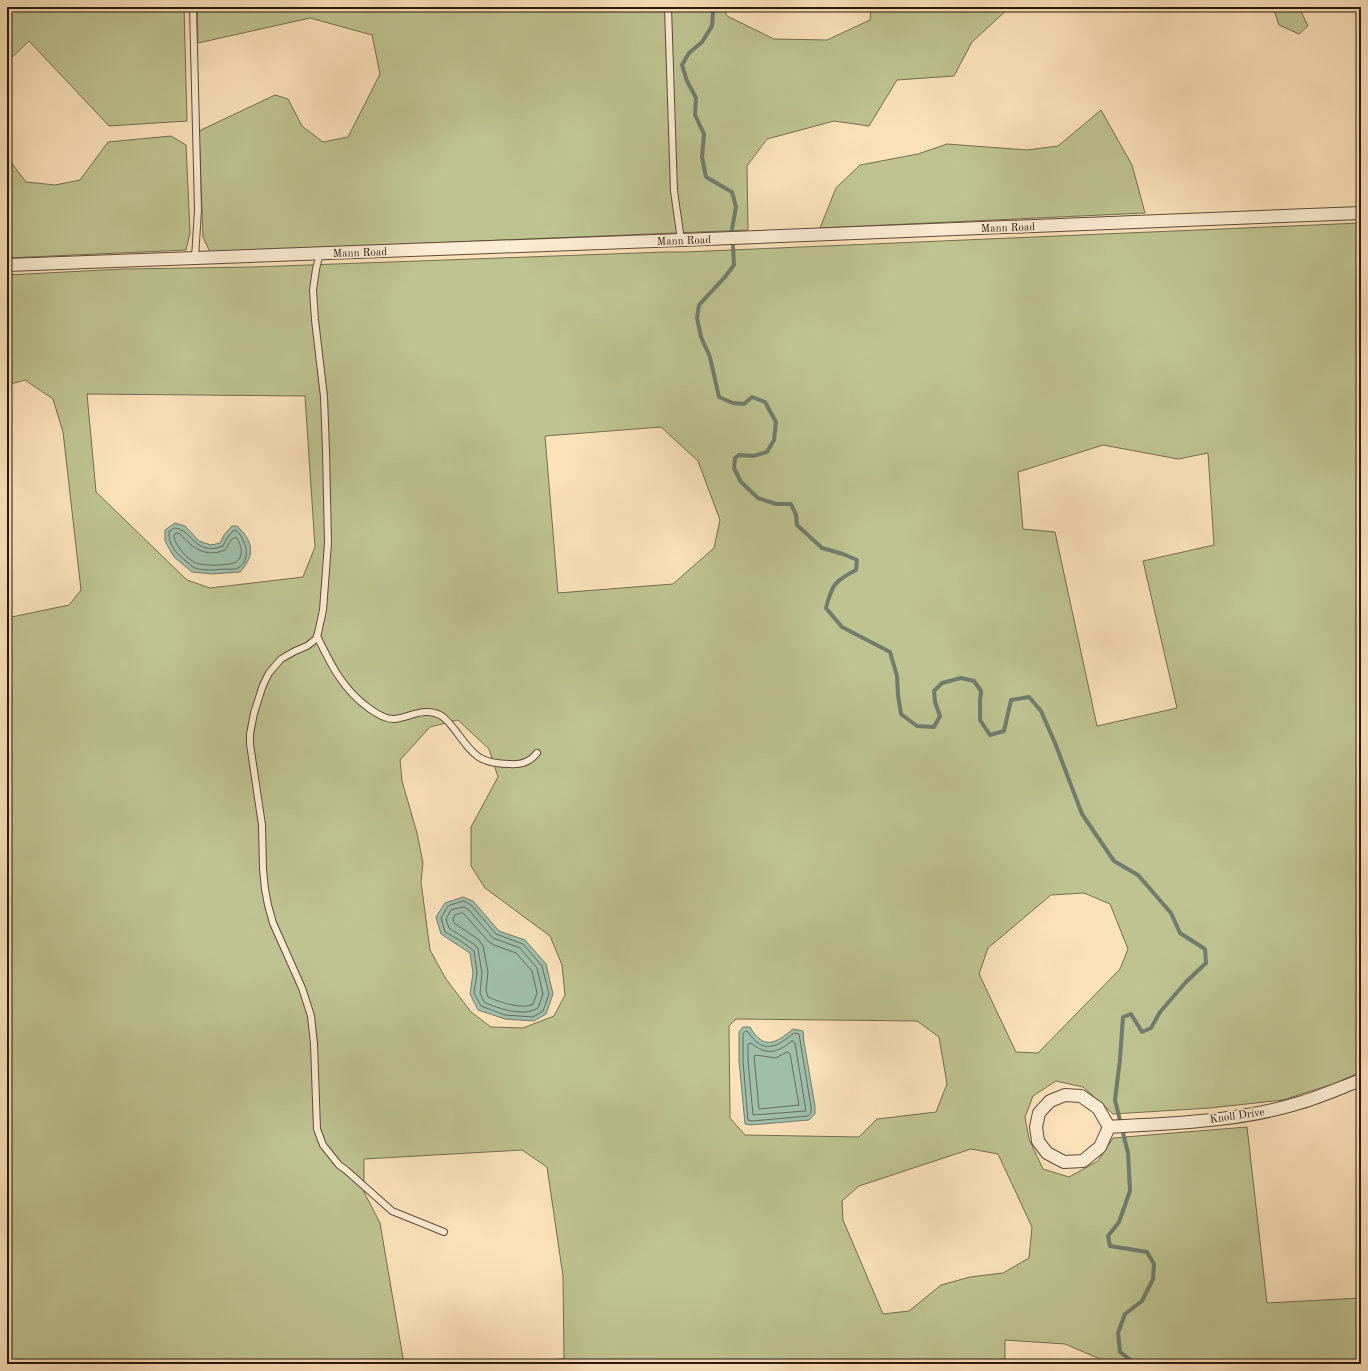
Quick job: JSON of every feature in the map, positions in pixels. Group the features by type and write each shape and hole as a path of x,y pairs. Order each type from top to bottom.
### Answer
{"street":[{"name":"Mann Road","path":"7,265 1361,213"},
{"name":"Knoll Drive","path":"1109,1127 1243,1116 1299,1103 1361,1080"},
{"path":"1065,1095 1081,1096 1098,1108 1109,1127 1100,1147 1083,1161 1064,1162 1047,1153 1038,1141 1036,1127 1040,1113 1050,1101 1065,1095"}],"lane":[{"path":"193,7 198,210 195,258"},
{"path":"668,7 674,191 681,240"},
{"path":"320,253 313,290 314,320 324,397 328,543 323,610 317,636 314,642 281,659 269,673 258,700 250,734 250,744 262,825 265,889 268,905 278,935 302,988 311,1016 314,1044 317,1129 323,1145 339,1165 392,1211 444,1232"},
{"path":"317,636 335,671 350,692 361,703 376,713 387,718 395,719 417,712 438,714 450,724 474,754 482,760 495,764 519,764 527,762 537,753"}],"green space":[{"path":"7,7 184,7 187,121 109,126 29,41 7,62"},
{"path":"197,7 723,7 727,16 774,39 827,40 870,20 871,7 1010,7 972,42 954,76 897,80 869,126 834,121 767,139 747,166 748,230 210,252 203,237 199,131 275,95 288,99 302,126 323,142 348,137 380,74 372,35 310,18 198,43"},
{"path":"1273,7 1299,7 1308,26 1299,34 1279,25"},
{"path":"1101,110 1132,165 1145,213 820,228 836,188 860,165 918,154 947,144 1027,150 1058,146"},
{"path":"171,136 186,145 190,233 186,250 7,258 7,157 26,182 55,185 80,180 108,142"},
{"path":"1361,223 1361,1072 1333,1084 1283,1100 1210,1108 1113,1114 1083,1087 1056,1081 1033,1096 1025,1117 1029,1139 1043,1169 1069,1177 1098,1161 1113,1138 1247,1127 1267,1303 1361,1298 1361,1364 1109,1364 1065,1344 1005,1340 1005,1364 444,1364 564,1359 563,1276 547,1167 522,1150 364,1159 364,1192 380,1223 404,1364 7,1364 7,618 69,605 81,590 63,432 53,399 25,380 7,385 7,275 123,269 253,267 685,252","holes":["87,394 305,396 315,547 303,577 210,588 187,580 96,492","661,427 698,461 720,520 714,548 673,584 558,593 545,436","1103,445 1178,459 1208,453 1214,545 1143,561 1177,708 1097,726 1055,532 1023,529 1018,472","458,720 489,749 498,777 471,827 471,866 485,888 550,936 562,965 565,995 554,1016 523,1028 491,1027 471,1012 446,979 430,950 421,882 423,863 417,833 402,781 400,760 430,727","1084,893 1110,904 1128,949 1120,969 1038,1053 1016,1052 979,974 988,948 1051,895","736,1019 917,1021 939,1037 947,1084 936,1112 877,1119 859,1137 745,1135 730,1118 729,1026","971,1149 998,1154 1032,1227 1029,1258 1003,1273 970,1277 941,1285 909,1311 883,1314 843,1220 842,1201 859,1186"]}],"water":[{"path":"175,523 185,526 199,541 211,545 220,543 224,535 232,526 237,526 249,543 249,560 240,572 212,574 192,572 174,557 165,541 165,530"},
{"path":"463,897 473,901 499,931 525,940 546,964 553,994 546,1014 534,1021 505,1019 478,1010 470,994 473,973 470,953 441,934 436,917 445,903"},
{"path":"743,1027 750,1027 755,1035 765,1042 776,1041 793,1029 803,1031 815,1106 815,1114 809,1120 751,1125 745,1124 739,1061 739,1032"}],"waterway":[{"path":"709,7 713,13 712,26 702,42 689,53 682,65 687,81 696,98 695,115 704,134 702,157 706,177 732,192 736,207 732,229 734,265 699,305 697,318 701,337 710,357 719,397 733,403 744,404 752,397 765,402 776,422 774,440 767,452 753,456 739,455 735,458 734,468 741,482 758,498 776,504 791,504 796,515 797,525 822,548 857,560 856,570 843,577 835,584 830,593 826,608 842,627 890,652 897,676 901,714 917,726 934,727 940,716 935,702 934,691 942,683 961,678 974,681 981,691 980,720 990,735 1004,731 1011,700 1029,697 1041,711 1082,814 1114,861 1138,875 1171,913 1180,933 1205,949 1206,963 1186,982 1160,1012 1151,1028 1142,1032 1131,1014 1123,1017 1115,1100 1128,1153 1130,1191 1119,1222 1108,1236 1110,1246 1147,1252 1154,1264 1153,1279 1142,1301 1125,1314 1118,1333 1120,1352 1136,1364"}]}
